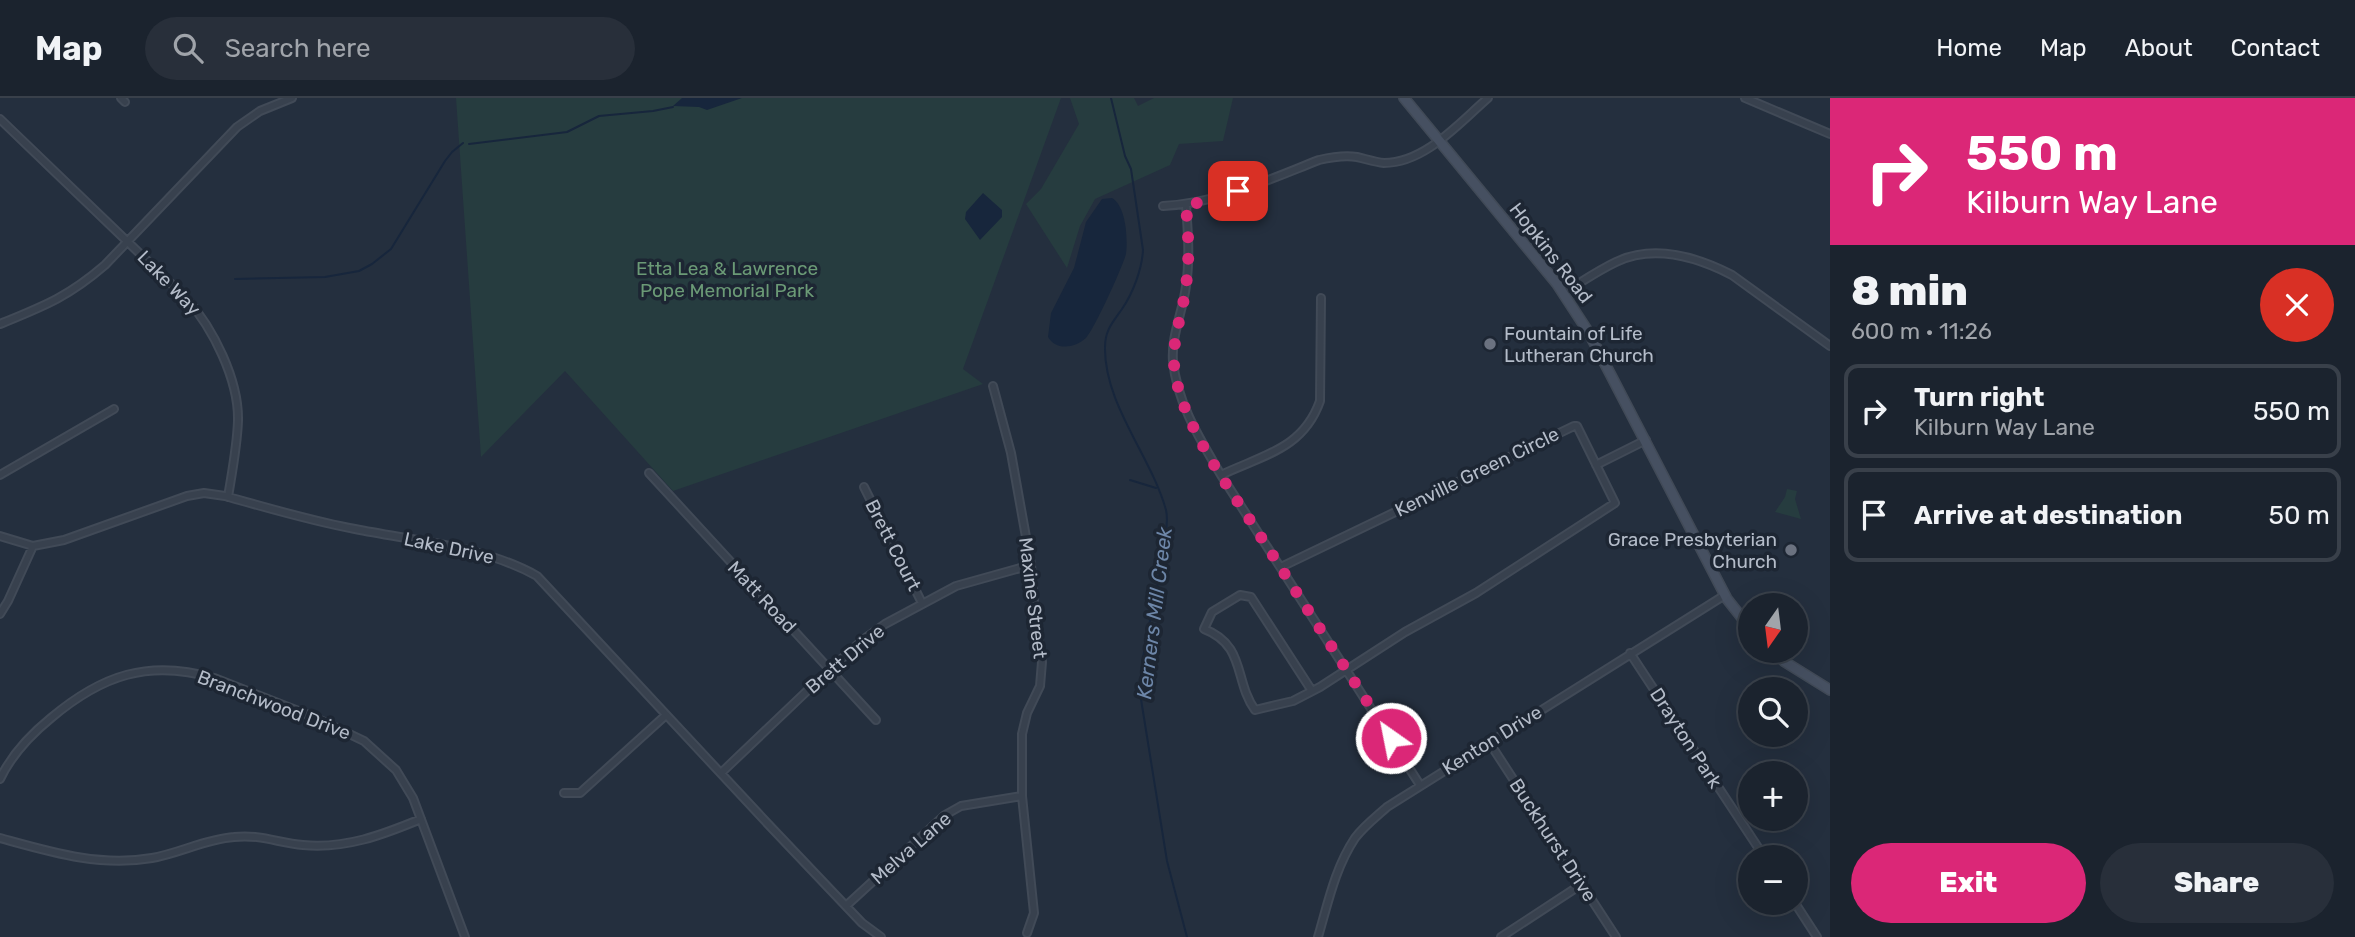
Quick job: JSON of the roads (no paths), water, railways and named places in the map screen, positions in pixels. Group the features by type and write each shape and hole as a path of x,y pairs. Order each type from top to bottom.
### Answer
{"main road":[{"name":"Hopkins Road","path":"1404,98 1563,293 1590,333 1725,595 1738,612"},
{"path":"1787,663 1830,690"}],"street":[{"path":"0,324 33,312 81,286 128,242 237,127 260,111 292,98"},
{"path":"1163,206 1219,199 1319,160 1336,156 1383,163 1402,161 1418,155 1438,141 1488,98"},
{"path":"1745,98 1830,134"},
{"name":"Lake Way","path":"0,119 128,242 209,326 221,352 237,407 236,445 228,497"},
{"path":"1186,205 1188,268 1182,310 1174,337 1173,358 1175,376 1193,427 1420,785"},
{"path":"1563,293 1617,262 1653,254 1684,256 1732,275 1830,346"},
{"path":"1222,475 1296,439 1314,416 1320,401 1321,298"},
{"name":"Maxine Street","path":"993,386 1012,453 1031,565 1042,662 1040,686 1027,713 1022,734 1022,796 1034,914 1027,933"},
{"path":"0,475 114,409"},
{"name":"Kenville Green Circle","path":"1281,567 1577,426 1615,503 1476,593 1411,628 1346,670"},
{"path":"1596,465 1646,440"},
{"name":"Matt Road","path":"649,473 876,720"},
{"name":"Brett Court","path":"864,487 922,603"},
{"name":"Lake Drive","path":"0,536 33,546 64,540 187,496 204,493 351,528 493,556 519,565 537,576 862,923 881,937"},
{"path":"0,614 33,546"},
{"name":"Brett Drive","path":"721,773 864,639 922,603 956,586 1031,565"},
{"path":"1312,691 1251,597 1240,595 1212,612 1204,629 1223,639 1235,657 1247,699 1255,710 1293,701 1312,691 1346,670"},
{"name":"Kenton Drive","path":"1318,937 1337,872 1357,836 1387,807 1725,595"},
{"name":"Drayton Park","path":"1630,653 1756,845"},
{"name":"Branchwood Drive","path":"0,779 14,754 31,736 57,713 107,680 132,672 182,671 214,678 316,718 364,741 396,769 414,797 466,937"},
{"path":"564,793 580,793 666,715"},
{"name":"Buckhurst Drive","path":"1489,742 1616,937"},
{"name":"Melva Lane","path":"847,905 945,815 961,806 1022,796"},
{"path":"0,838 69,857 129,861 172,854 234,837 266,837 301,845 343,846 376,837 421,818"},
{"path":"1501,937 1582,884"},
{"path":"1803,915 1817,937"}],"water":[{"path":"682,98 742,98 707,110 673,106"},
{"path":"983,193 1002,210 1002,217 980,240 965,219 966,212"},
{"path":"1112,198 1117,202 1125,223 1127,247 1124,261 1090,333 1071,346 1061,346 1048,337 1051,313 1074,268 1086,222 1102,199"}],"waterway":[{"name":"Kerners Mill Creek","path":"1111,98 1125,156 1131,169 1143,250 1133,288 1110,327 1105,347 1112,389 1159,490 1167,515 1161,565 1143,656 1140,693 1167,861 1187,937"},
{"path":"469,144 567,132 599,116 673,107"},
{"path":"235,279 325,277 359,271 372,264 391,249 445,161 463,143"},
{"path":"1130,480 1156,488"}],"place":[{"name":"Fountain of Life Lutheran Church","path":"1490,344"},
{"name":"Grace Presbyterian Church","path":"1791,550"}],"park label":[{"name":"Etta Lea & Lawrence Pope Memorial Park","path":"727,279"}]}
